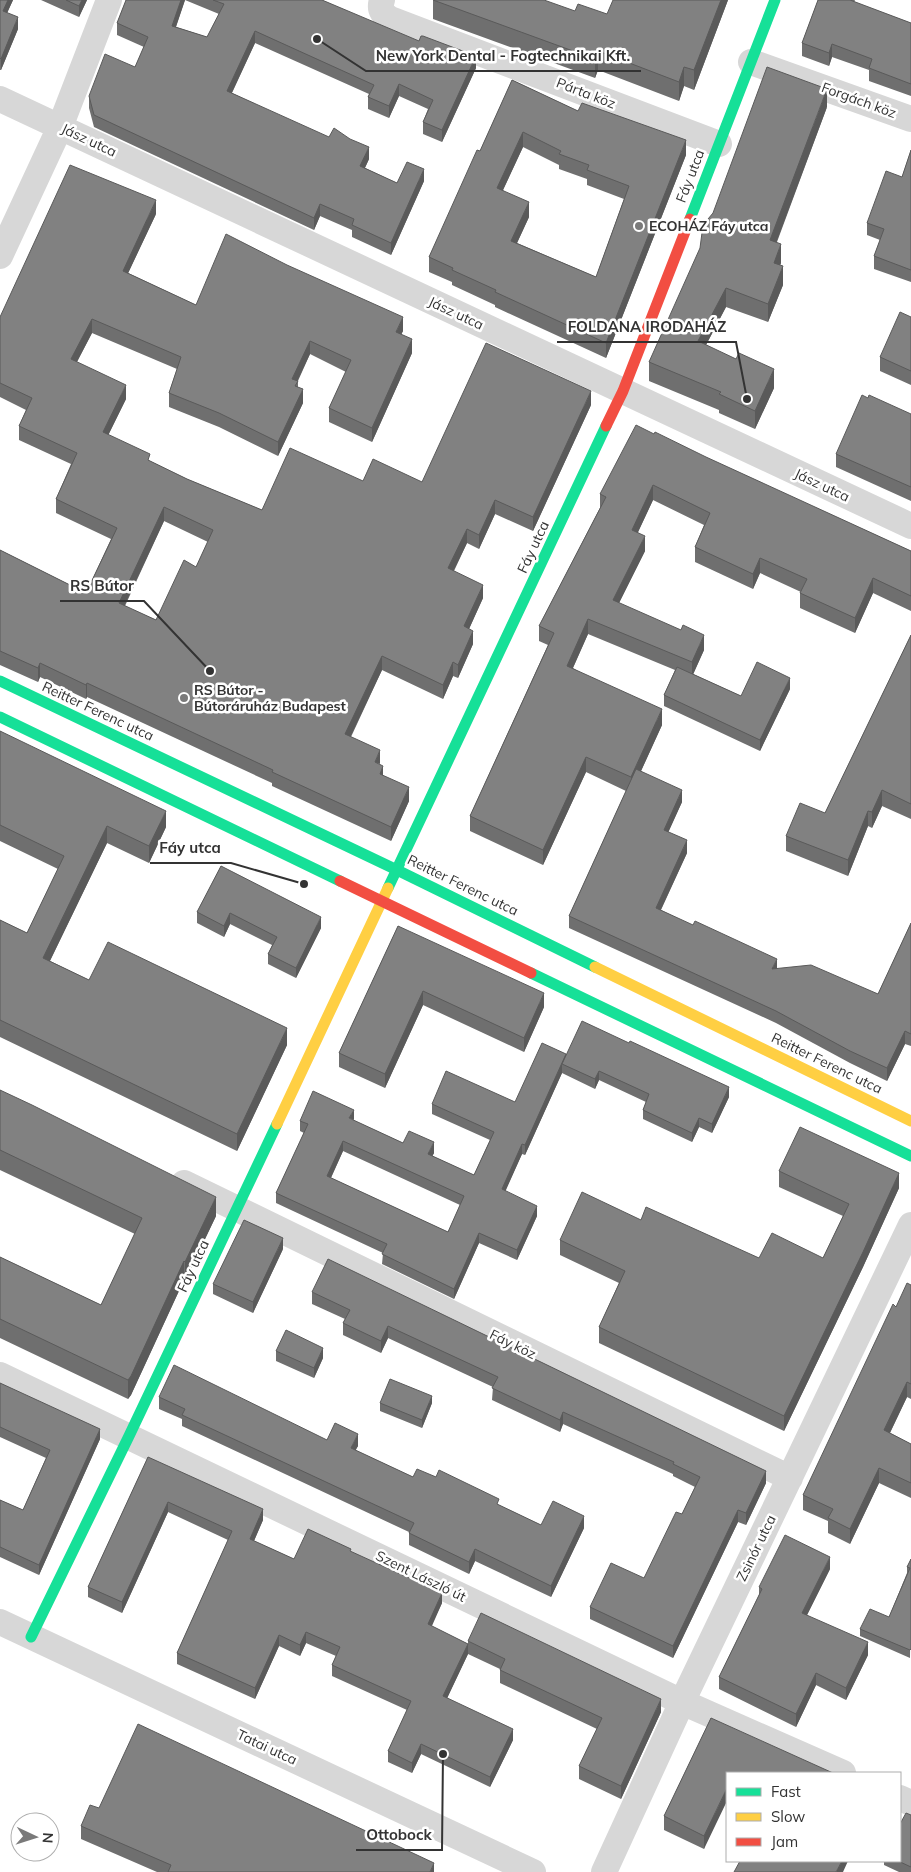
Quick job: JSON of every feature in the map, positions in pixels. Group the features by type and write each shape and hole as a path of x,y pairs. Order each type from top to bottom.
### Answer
{"street":[{"path":"0,256 60,127 109,0"},
{"name":"Párta köz","path":"382,0 380,8 390,18 719,144"},
{"name":"Fáy utca","path":"32,1637 398,870 623,392 775,0"},
{"name":"Forgách köz","path":"751,62 911,119"},
{"name":"Jász utca","path":"0,99 911,526"},
{"name":"Reitter Ferenc utca","path":"0,681 76,721 398,870 911,1121"},
{"path":"0,717 65,743 382,901 911,1156"},
{"name":"Fáy köz","path":"166,1174 236,1210 790,1478"},
{"name":"Zsinór utca","path":"604,1872 682,1702 911,1225"},
{"name":"Szent László út","path":"0,1375 682,1702 841,1772"},
{"name":"Tatai utca","path":"0,1622 533,1872"}],"building":[{"path":"0,0 8,0 3,11 18,17 1,59 0,58"},
{"path":"66,0 82,0 79,6"},
{"path":"126,0 181,0 172,26 207,37 224,4 213,0 322,0 419,41 421,36 423,36 476,56 442,130 423,122 433,100 399,84 389,106 368,97 374,85 255,31 227,91 329,137 334,128 350,139 369,147 360,166 397,183 407,162 424,169 391,243 352,225 354,219 320,204 314,218 94,115 89,96 105,54 135,67 148,37 117,23"},
{"path":"433,0 544,0 575,11 578,4 607,14 613,0 721,0 694,70 684,67 679,82 598,51 595,59"},
{"path":"818,0 850,0 911,23 911,84 869,68 872,59 832,44 829,53 802,43"},
{"path":"767,67 827,89 770,240 781,244 774,263 783,266 768,304 726,288 698,341 736,359 739,353 774,369 755,411 719,394 721,392 649,362 700,248 703,225 713,213"},
{"path":"512,80 578,111 582,103 686,140 606,343 495,292 496,290 429,257 477,150 480,151","holes":["523,132 561,151 559,154 589,165 587,170 629,186 596,277 511,241 529,202 497,188"]},
{"path":"911,150 911,270 874,256 884,229 867,223 886,171 902,177"},
{"path":"70,165 156,200 123,271 196,305 226,234 287,265 403,317 396,332 412,339 372,428 329,408 351,360 310,341 292,379 298,381 295,386 303,389 278,442 219,413 169,393 181,357 92,319 71,359 126,385 103,432 150,454 148,460 187,479 262,510 290,448 363,481 373,459 422,482 486,343 591,391 533,517 495,500 479,535 467,529 448,568 483,585 464,626 473,631 458,665 453,662 443,685 382,656 345,734 380,750 375,762 383,766 380,774 409,787 391,827 87,683 86,685 40,663 38,668 0,651 0,550 86,593 117,528 56,499 77,453 19,426 32,398 0,383 0,317","holes":["164,507 213,530 196,567 184,560 156,620 119,603"]},
{"path":"900,312 911,317 911,371 880,357"},
{"path":"862,395 868,398 869,395 911,414 911,487 836,454"},
{"path":"636,425 654,434 655,432 911,551 911,596 873,578 855,618 800,593 807,579 760,558 753,574 695,547 710,513 653,485 632,530 645,536 613,600 681,630 683,625 704,635 692,662 588,619 567,666 662,709 631,777 586,757 543,850 470,816 554,633 539,626 606,497 600,494"},
{"path":"911,635 911,804 882,790 872,812 868,811 848,860 786,836 800,803 825,813"},
{"path":"757,662 790,678 760,740 664,695 677,667 741,696"},
{"path":"0,731 166,811 149,846 107,826 43,958 89,980 108,942 287,1028 237,1134 0,1020 0,920 27,933 64,856 0,825"},
{"path":"636,769 682,790 664,830 687,840 656,908 693,925 695,921 777,959 772,969 811,965 878,994 911,923 911,1034 905,1031 887,1068 850,1051 776,1011 569,916"},
{"path":"221,866 321,917 296,968 268,954 277,937 230,913 224,926 197,912"},
{"path":"398,926 544,993 524,1038 423,991 385,1074 339,1053"},
{"path":"582,1021 729,1087 712,1124 699,1118 692,1133 643,1110 649,1094 599,1071 595,1079 562,1064"},
{"path":"542,1043 566,1054 525,1145 522,1144 502,1189 537,1206 517,1250 479,1233 454,1289 382,1254 387,1244 276,1193 308,1124 300,1121 313,1091 354,1110 349,1118 403,1143 409,1131 434,1142 428,1154 474,1175 494,1132 432,1104 446,1071 515,1102","holes":["343,1141 464,1196 448,1232 327,1176"]},
{"path":"0,1090 216,1197 128,1380 0,1319 0,1257 101,1305 142,1218 0,1150"},
{"path":"800,1127 899,1173 784,1416 599,1327 625,1271 560,1240 582,1192 641,1220 646,1207 759,1258 772,1233 823,1258 849,1204 779,1171"},
{"path":"244,1220 283,1238 253,1302 213,1284"},
{"path":"328,1259 766,1471 746,1513 738,1510 673,1646 590,1607 611,1563 644,1578 676,1512 682,1514 700,1477 673,1464 674,1462 563,1412 560,1420 492,1388 498,1377 388,1326 381,1341 343,1323 350,1310 312,1292"},
{"path":"907,1283 911,1285 911,1384 907,1382 884,1430 911,1444 911,1483 879,1468 850,1529 828,1518 833,1509 803,1495 893,1304 896,1307"},
{"path":"286,1330 323,1348 314,1368 276,1351"},
{"path":"174,1365 327,1440 335,1423 358,1434 351,1448 413,1477 417,1469 436,1477 439,1470 499,1499 497,1504 541,1525 553,1501 584,1516 551,1586 475,1549 469,1562 409,1533 414,1523 182,1415 185,1409 159,1397"},
{"path":"390,1379 432,1396 422,1420 380,1403"},
{"path":"0,1383 100,1429 39,1565 0,1547 0,1500 23,1510 50,1450 0,1427"},
{"path":"148,1457 263,1509 250,1539 294,1559 308,1529 351,1549 350,1551 442,1593 428,1624 468,1644 443,1696 513,1729 490,1777 421,1744 412,1763 388,1751 411,1701 332,1665 340,1647 306,1632 300,1645 279,1635 255,1688 177,1653 232,1531 168,1502 122,1602 88,1587"},
{"path":"785,1535 830,1557 802,1613 868,1642 846,1688 816,1673 796,1714 719,1677 762,1589 759,1587"},
{"path":"911,1559 910,1650 860,1629 870,1609 889,1617 910,1568 907,1567"},
{"path":"481,1613 661,1699 621,1786 579,1766 602,1718 500,1670 505,1659 468,1641"},
{"path":"711,1718 831,1772 726,1772 726,1790 704,1836 664,1816"},
{"path":"138,1724 434,1863 430,1872 168,1872 171,1865 81,1826 90,1805 99,1808"},
{"path":"906,1813 911,1815 911,1867 900,1862 901,1822"},
{"path":"739,1862 841,1862 836,1872 734,1872"}],"traffic: fast":[{"path":"690,219 775,0"},
{"path":"388,888 606,426"},
{"path":"0,681 397,870 595,967"},
{"path":"0,717 340,881"},
{"path":"531,973 911,1156"},
{"path":"31,1637 277,1124"}],"traffic: slow":[{"path":"277,1124 388,888"},
{"path":"595,967 911,1121"}],"traffic: jam":[{"path":"606,426 623,391 690,219"},
{"path":"340,881 531,973"}],"place":[{"name":"New York Dental - Fogtechnikai Kft.","path":"317,39"},
{"name":"ECOHÁZ Fáy utca","path":"639,226"},
{"name":"FOLDANA IRODAHÁZ","path":"747,399"},
{"name":"RS Bútor","path":"210,671"},
{"name":"RS Bútor - Bútoráruház Budapest","path":"184,698"},
{"name":"Fáy utca","path":"304,884"},
{"name":"Ottobock","path":"443,1754"}]}
